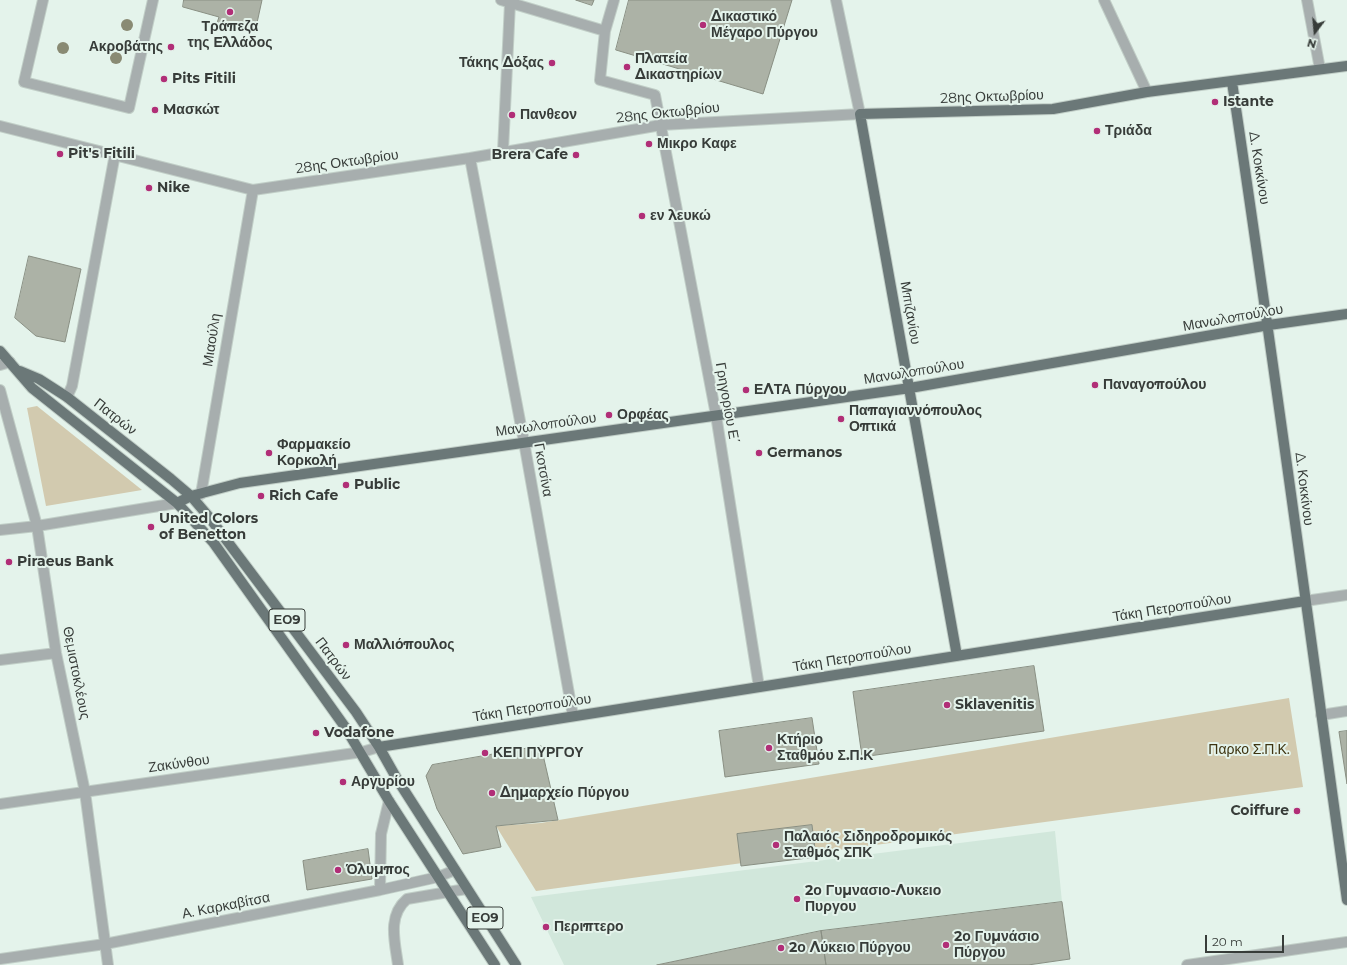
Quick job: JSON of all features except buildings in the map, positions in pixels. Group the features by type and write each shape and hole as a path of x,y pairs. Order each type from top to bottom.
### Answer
{"main road":[{"name":"28ης Οκτωβρίου","path":"860,114 1053,109 1147,92 1347,66"},
{"name":"Δ. Κοκκίνου","path":"1232,82 1269,325 1305,601 1347,900"},
{"name":"Μπιζανίου","path":"860,114 957,656"},
{"name":"Μανωλοπούλου","path":"177,503 191,496 240,483 910,388 1269,325 1347,314"},
{"name":"Πατρών","path":"0,351 5,363 20,372 39,379 67,397 171,479 191,496 214,523 356,712 379,747 396,779 516,965"},
{"name":"Πατρών","path":"20,372 32,388 177,503 213,542 362,752 389,801 495,965"},
{"name":"Τάκη Πετροπούλου","path":"379,747 1305,601"}],"street":[{"path":"43,0 24,82 128,108 152,0"},
{"path":"503,151 505,1 605,31 614,0"},
{"name":"Μπιζανίου","path":"836,0 860,114"},
{"path":"1104,0 1147,92"},
{"path":"1307,0 1320,69"},
{"name":"Γρηγορίου Ε΄","path":"605,31 600,80 655,95 716,415 759,687"},
{"name":"28ης Οκτωβρίου","path":"0,126 253,190 470,158 503,151 661,125 860,114"},
{"path":"67,397 72,386 115,154"},
{"name":"Γκοτσίνα","path":"470,158 524,442 573,716"},
{"name":"Μιαούλη","path":"201,494 253,190"},
{"name":"Θεμιστοκλέους","path":"0,390 37,526 56,653 85,792 108,965"},
{"path":"0,530 37,526 177,503"},
{"name":"Τάκη Πετροπούλου","path":"1305,601 1347,595"},
{"path":"0,660 56,653"},
{"path":"1322,715 1347,711"},
{"name":"Τάκη Πετροπούλου","path":"362,752 379,747"},
{"name":"Ζακύνθου","path":"0,804 362,752"},
{"path":"380,890 381,834 389,801"},
{"name":"Α. Καρκαβίτσα","path":"0,959 105,944 380,890 438,877 454,870"},
{"path":"398,965 393,922 401,904 407,899 466,889"},
{"path":"1187,965 1347,942"}],"shaded area":[{"name":"2ο Γυμνασιο-Λυκειο Πυργου","path":"1055,831 1062,902 821,931 657,965 564,965 531,897"}],"green space":[{"path":"37,406 142,490 46,506 27,408"},
{"name":"Παρκο Σ.Π.Κ.","path":"1289,698 1303,787 536,891 496,826 541,823"}],"place":[{"name":"Τράπεζα της Ελλάδος","path":"230,12"},
{"name":"Δικαστικό Μέγαρο Πύργου","path":"703,25"},
{"name":"Ακροβάτης","path":"171,47"},
{"name":"Τάκης Δόξας","path":"552,63"},
{"name":"Πλατεία Δικαστηρίων","path":"627,67"},
{"name":"Pits Fitili","path":"164,79"},
{"name":"Istante","path":"1215,102"},
{"name":"Mασκώτ","path":"155,110"},
{"name":"Πανθεον","path":"512,115"},
{"name":"Τριάδα","path":"1097,131"},
{"name":"Μικρο Καφε","path":"649,144"},
{"name":"Pit's Fitili","path":"60,154"},
{"name":"Brera Cafe","path":"576,155"},
{"name":"Nike","path":"149,188"},
{"name":"εν λευκώ","path":"642,216"},
{"name":"Παναγοπούλου","path":"1095,385"},
{"name":"ΕΛΤΑ Πύργου","path":"746,390"},
{"name":"Ορφέας","path":"609,415"},
{"name":"Παπαγιαννόπουλος Οπτικά","path":"841,419"},
{"name":"Φαρμακείο Κορκολή","path":"269,453"},
{"name":"Germanos","path":"759,453"},
{"name":"Public","path":"346,485"},
{"name":"Rich Cafe","path":"261,496"},
{"name":"United Colors of Benetton","path":"151,527"},
{"name":"Piraeus Bank","path":"9,562"},
{"name":"Μαλλιόπουλος","path":"346,645"},
{"name":"Sklavenitis","path":"947,705"},
{"name":"Vodafone","path":"316,733"},
{"name":"Κτήριο Σταθμόυ Σ.Π.Κ","path":"769,748"},
{"name":"ΚΕΠ ΠΥΡΓΟΥ","path":"485,753"},
{"name":"Αργυρίου","path":"343,782"},
{"name":"Δημαρχείο Πύργου","path":"492,793"},
{"name":"Coiffure","path":"1297,811"},
{"name":"Παλαιός Σιδηροδρομικός Σταθμός ΣΠΚ","path":"776,845"},
{"name":"Όλυμπος","path":"338,870"},
{"name":"2ο Γυμνασιο-Λυκειο Πυργου","path":"797,899"},
{"name":"Περιπτερο","path":"546,927"},
{"name":"2ο Γυμνάσιο Πύργου","path":"946,945"},
{"name":"2ο Λύκειο Πύργου","path":"781,948"}]}
